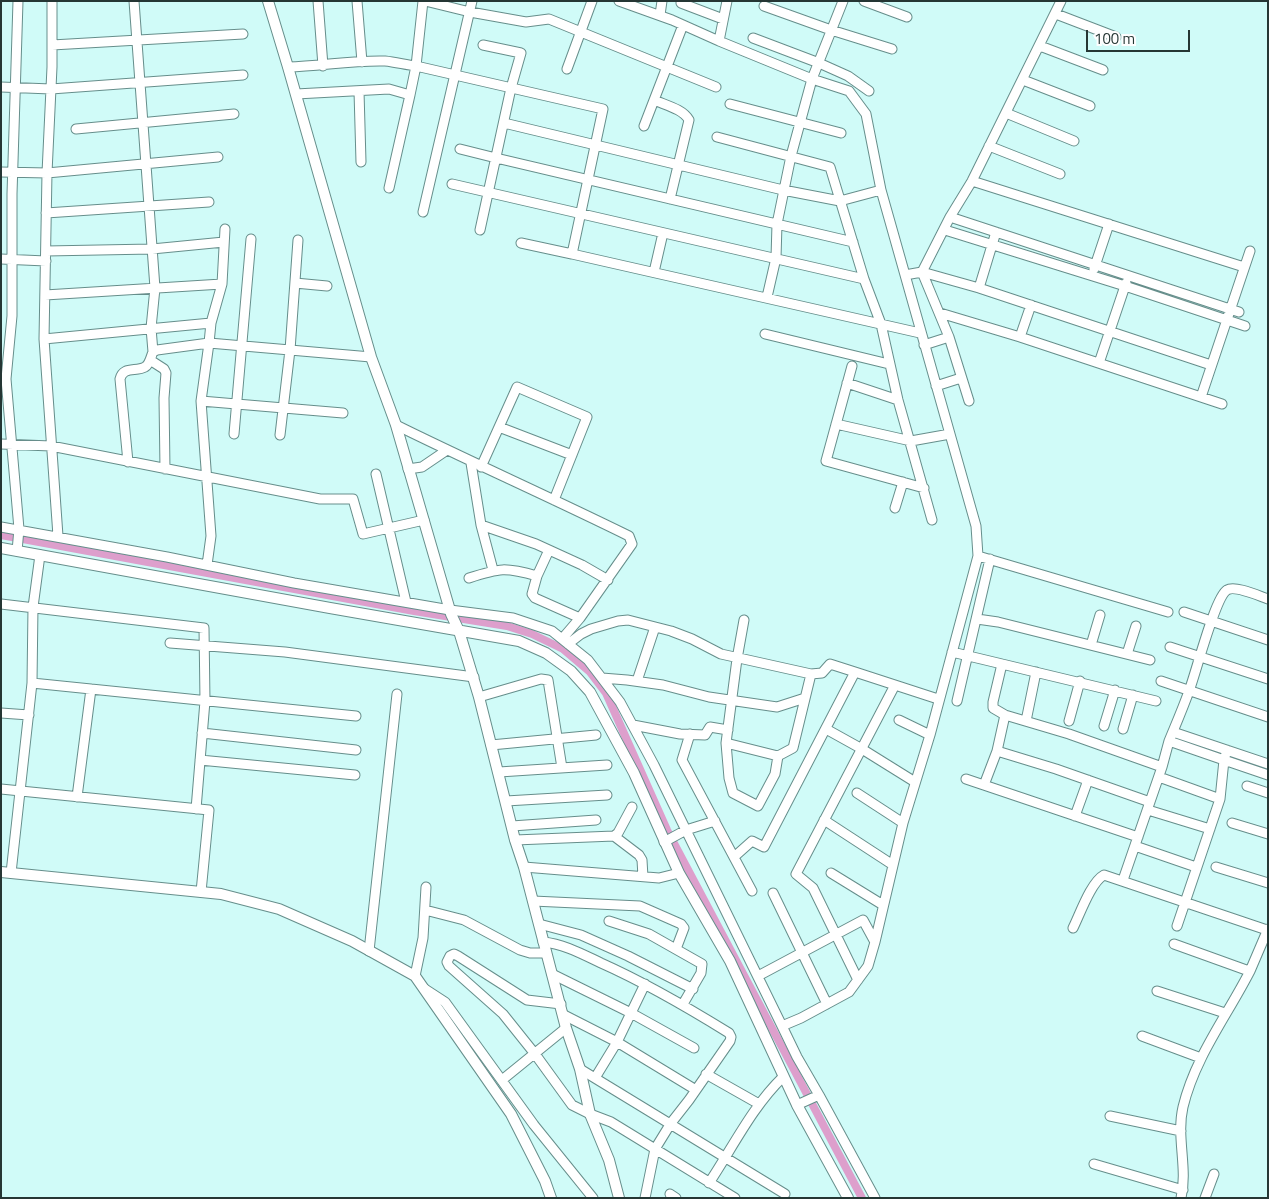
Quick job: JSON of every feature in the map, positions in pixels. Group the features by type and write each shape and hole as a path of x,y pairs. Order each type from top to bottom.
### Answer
{"street":[{"path":"18,1 13,173 12,316 4,379 12,444 19,532 18,548"},
{"path":"52,1 44,339 58,536"},
{"path":"128,462 120,379 121,374 125,371 145,367 151,356 151,328 155,288 134,1"},
{"path":"268,1 371,358 396,425 415,468 424,520 450,612 474,677 515,840 524,867 566,1028 580,1069 590,1114 609,1160 618,1198"},
{"path":"318,1 323,66"},
{"path":"357,1 362,62"},
{"path":"389,188 416,66 424,1 526,22 548,19 716,87"},
{"path":"423,212 472,1"},
{"path":"567,69 592,1"},
{"path":"619,1 661,6 683,25 720,36 815,71 848,76 869,91"},
{"path":"720,36 727,1"},
{"path":"767,297 776,258 777,224 791,156 815,71 843,1"},
{"path":"864,1 907,17"},
{"path":"920,333 913,274 945,230 950,217 972,181 1061,1"},
{"path":"681,3 723,19"},
{"path":"764,6 892,49"},
{"path":"1056,14 1116,37"},
{"path":"644,126 683,25"},
{"path":"52,44 243,34"},
{"path":"753,38 850,92 866,114 881,190 913,274 940,313 969,401"},
{"path":"480,230 511,88 521,53 483,45"},
{"path":"1040,46 1103,70"},
{"path":"288,67 387,62 416,66 603,109 572,254"},
{"path":"1,87 51,89 243,75"},
{"path":"1023,80 1090,106"},
{"path":"296,94 389,89 410,95"},
{"path":"359,91 361,162"},
{"path":"654,100 681,112 689,120 670,198"},
{"path":"730,104 841,133"},
{"path":"76,129 234,114"},
{"path":"1006,114 1074,141"},
{"path":"504,123 783,190 840,201 881,190"},
{"path":"716,137 830,167 864,279 881,324 898,400 932,520"},
{"path":"990,146 1060,174"},
{"path":"460,149 853,242"},
{"path":"1,172 47,173 218,158"},
{"path":"972,181 1244,268"},
{"path":"452,184 864,279"},
{"path":"46,213 209,202"},
{"path":"950,217 1239,312"},
{"path":"1091,276 1109,224"},
{"path":"207,565 211,536 201,401 211,323 222,284 225,229"},
{"path":"945,230 1245,326"},
{"path":"979,288 996,232"},
{"path":"654,272 663,233"},
{"path":"234,434 251,239"},
{"path":"280,435 290,350 298,240"},
{"path":"1,259 12,260 224,242"},
{"path":"521,243 920,333 930,343 942,384 950,434 984,558 978,619 938,699 930,736 915,782 868,966 849,992 782,1026"},
{"path":"1201,397 1250,251"},
{"path":"913,274 979,288 1211,366"},
{"path":"1099,363 1128,276"},
{"path":"295,283 327,286"},
{"path":"45,294 222,284"},
{"path":"1020,337 1031,305"},
{"path":"940,313 1020,337 1222,404"},
{"path":"44,339 211,323"},
{"path":"765,334 889,364"},
{"path":"930,343 949,337"},
{"path":"151,356 208,343 371,358"},
{"path":"151,356 166,373 164,398 165,469"},
{"path":"852,366 826,461 924,488"},
{"path":"942,384 962,378"},
{"path":"847,383 898,400"},
{"path":"481,467 517,387 587,417 554,500"},
{"path":"201,401 343,413"},
{"path":"836,424 911,441 950,434"},
{"path":"396,425 472,463 629,536 632,544 565,642"},
{"path":"499,427 572,455"},
{"path":"1,444 51,446 316,498 353,499 363,534 424,520"},
{"path":"415,468 447,450"},
{"path":"472,463 481,525 493,570"},
{"path":"376,474 406,602"},
{"path":"895,508 903,482"},
{"path":"481,525 536,544 582,565 608,580"},
{"path":"1,526 19,532 58,536 450,612 513,618 552,631 588,660 620,702 686,830 816,1096 875,1198"},
{"path":"1,548 18,548 40,555 457,628 519,641 546,653 571,671 590,692 616,737 669,839 679,873 723,949 778,1082 799,1104 848,1198"},
{"path":"549,550 537,576 532,594 535,598 580,618"},
{"path":"40,555 33,607 32,683 29,716 20,791 6,872 220,894 279,909 352,941 415,976 511,1114 545,1181 551,1198"},
{"path":"984,558 1168,612"},
{"path":"957,701 960,653 984,558"},
{"path":"469,578 493,570 512,569 537,576"},
{"path":"1123,880 1159,777 1169,741 1189,690 1222,594 1228,589 1235,588 1268,599"},
{"path":"1,604 204,628 205,701 196,809"},
{"path":"1184,612 1268,640"},
{"path":"1091,645 1100,615"},
{"path":"978,619 998,622 1150,660"},
{"path":"565,642 591,629 618,620 628,620 655,626 692,639 721,654 737,659 811,674 822,673 830,664 938,699"},
{"path":"744,620 726,743 729,778 734,793 758,806 775,774 778,756"},
{"path":"637,681 655,626"},
{"path":"1127,654 1136,626"},
{"path":"170,643 285,652 474,677"},
{"path":"1170,647 1268,679"},
{"path":"960,653 1156,701"},
{"path":"1002,664 993,702 994,708 1005,715 1069,734 1162,767"},
{"path":"734,857 752,841 764,847 856,672"},
{"path":"1026,721 1036,672"},
{"path":"726,743 778,756 793,748 811,674"},
{"path":"602,678 637,681 732,701 776,707 805,698"},
{"path":"479,697 545,679 550,683 562,768"},
{"path":"1069,720 1080,681"},
{"path":"1160,681 1268,717"},
{"path":"32,683 356,716"},
{"path":"858,980 813,888 796,874 895,685"},
{"path":"77,796 91,689"},
{"path":"1104,726 1115,690"},
{"path":"369,951 397,694"},
{"path":"1123,729 1133,695"},
{"path":"1,713 29,716"},
{"path":"984,785 997,751 1005,715"},
{"path":"899,720 930,736"},
{"path":"633,725 705,735 710,727 728,730"},
{"path":"826,729 915,782"},
{"path":"1173,732 1268,764"},
{"path":"202,733 356,750"},
{"path":"690,734 682,760 752,891"},
{"path":"491,745 596,735"},
{"path":"1169,741 1268,775"},
{"path":"1177,926 1220,799 1224,760 1227,750"},
{"path":"997,751 1088,780 1149,806 1210,828"},
{"path":"200,760 355,775"},
{"path":"499,772 607,766"},
{"path":"1159,777 1220,799"},
{"path":"966,779 1075,816 1196,868"},
{"path":"1075,816 1088,780"},
{"path":"1247,786 1268,794"},
{"path":"1,789 209,810 200,892"},
{"path":"858,793 904,823"},
{"path":"506,801 607,795"},
{"path":"515,840 614,836 618,833 632,807"},
{"path":"512,826 596,820"},
{"path":"824,820 893,865"},
{"path":"669,839 686,830 715,821"},
{"path":"1232,823 1268,834"},
{"path":"614,836 639,855 642,860 643,877"},
{"path":"524,867 643,877 664,877 679,873"},
{"path":"1216,867 1268,882"},
{"path":"831,873 883,905"},
{"path":"1073,928 1099,878 1104,875 1268,929 1250,971 1224,1014 1188,1086 1182,1110 1182,1194 1094,1164"},
{"path":"415,976 423,938 426,887"},
{"path":"772,893 827,1004"},
{"path":"533,901 640,906 681,924 684,928 676,948"},
{"path":"425,910 464,920 520,950 530,953 546,953"},
{"path":"758,976 863,920 875,942"},
{"path":"609,921 641,930 702,964 693,989 683,1004"},
{"path":"539,924 581,935 693,989"},
{"path":"543,942 560,944 645,984 683,1004 729,1033 731,1037 655,1149 645,1198"},
{"path":"1174,944 1250,971"},
{"path":"561,1004 527,1000 458,956 454,954 448,959 449,966 499,1010 535,1054 572,1105 611,1122 734,1198"},
{"path":"552,974 631,1013 694,1048"},
{"path":"595,1078 617,1042 645,984"},
{"path":"424,988 445,1002 534,1125 593,1198"},
{"path":"1157,991 1224,1014"},
{"path":"564,1015 617,1042 696,1090"},
{"path":"502,1080 566,1028"},
{"path":"1142,1036 1201,1058"},
{"path":"580,1069 785,1194"},
{"path":"706,1074 759,1104"},
{"path":"709,1183 759,1104 778,1082"},
{"path":"799,1104 816,1096"},
{"path":"1110,1116 1181,1131"},
{"path":"1205,1198 1214,1174"}],"waterway":[{"path":"1,535 414,611 507,626 532,634 563,649 590,672 606,693 667,830 862,1198"}]}
